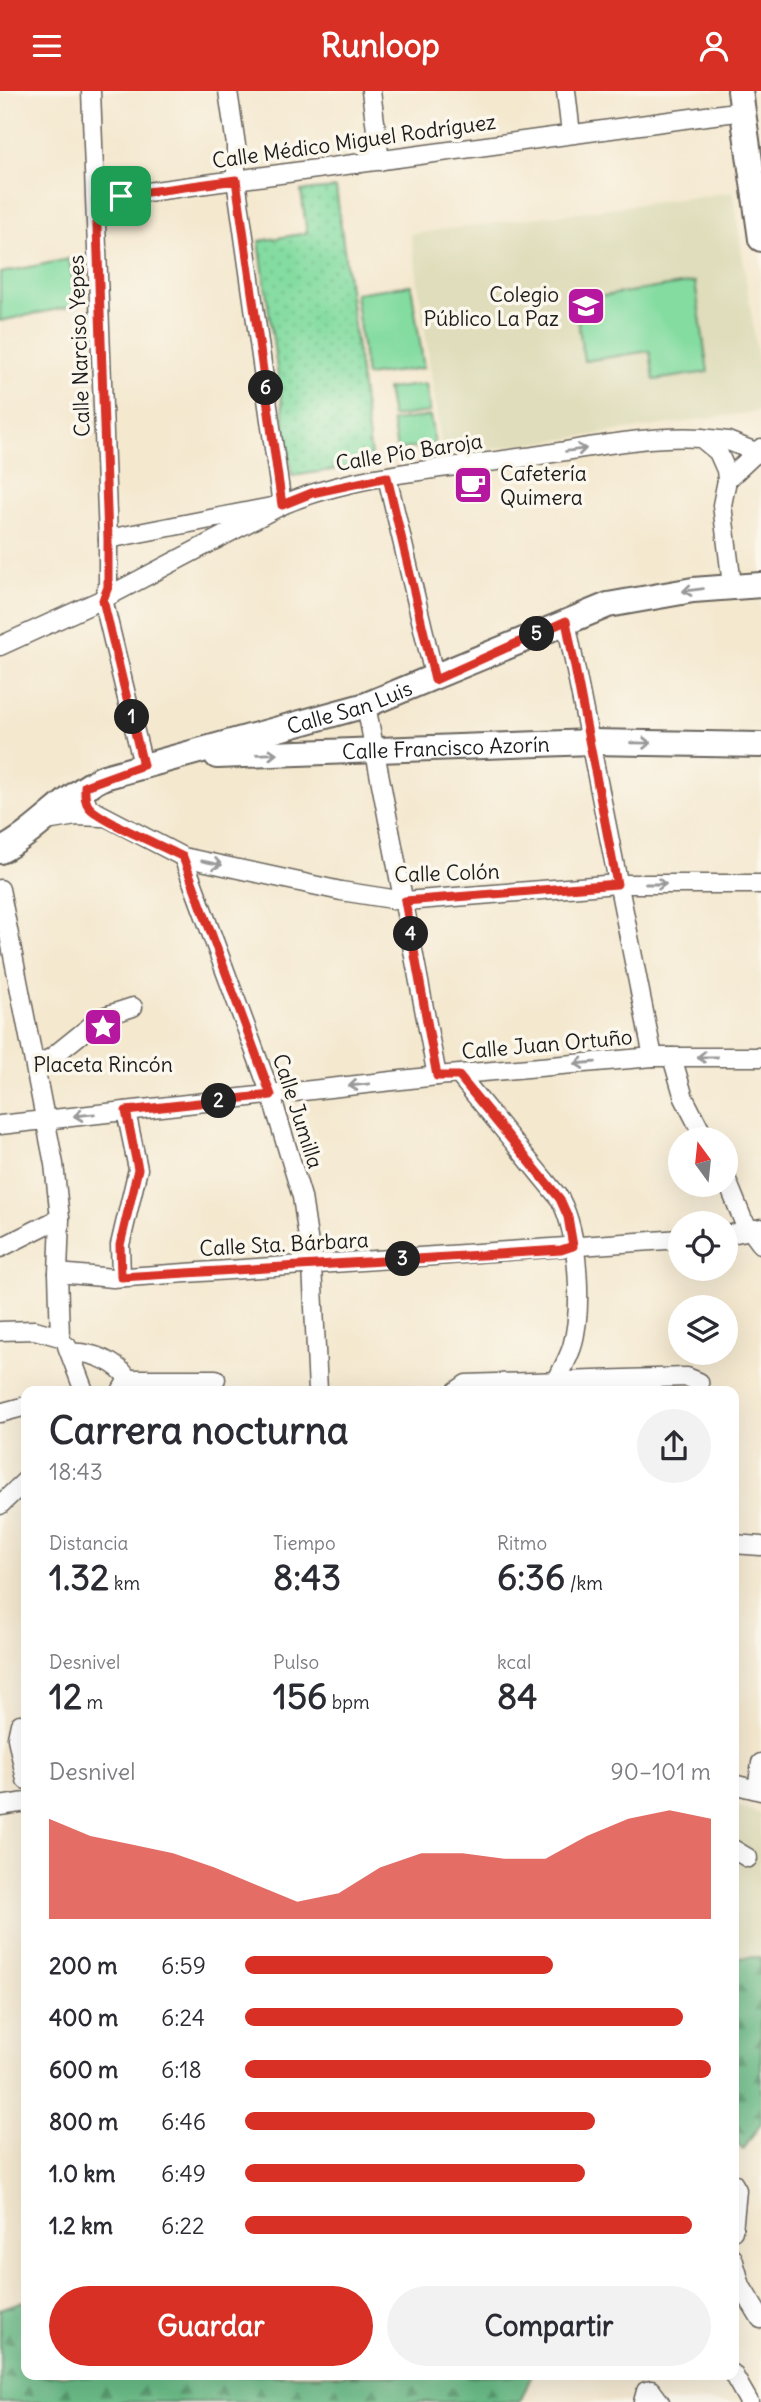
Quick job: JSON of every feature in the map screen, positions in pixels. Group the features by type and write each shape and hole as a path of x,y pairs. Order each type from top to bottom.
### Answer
{"main road":[{"path":"741,101 761,239"},
{"name":"Calle San Luis","path":"174,758 366,705 435,680 566,621 636,599 732,585 761,585"},
{"name":"Calle Francisco Azorín","path":"174,758 591,742 761,745"},
{"path":"0,851 43,821 59,804 85,786 143,765 174,758"}],"street":[{"name":"Calle Narciso Yepes","path":"90,91 108,539 108,587 103,600"},
{"path":"108,539 282,505 236,180 236,145 228,91"},
{"path":"371,91 380,161"},
{"path":"566,91 571,134"},
{"name":"Calle Médico Miguel Rodríguez","path":"96,199 571,134 741,101"},
{"path":"701,437 718,452 727,480 722,505 732,585"},
{"name":"Calle Pío Baroja","path":"0,646 103,600 282,505 312,493 387,477 645,440 701,437 728,441 760,451"},
{"path":"727,480 760,451"},
{"path":"387,477 435,680"},
{"path":"103,600 143,765"},
{"path":"566,621 617,884 663,1057 699,1127"},
{"path":"366,705 437,1076"},
{"name":"Calle Colón","path":"85,786 85,799 89,808 183,857 341,891 405,901 617,884 761,884"},
{"path":"43,821 76,815 105,818"},
{"name":"Calle Jumilla","path":"183,857 271,1095 304,1207 312,1265 318,1386"},
{"path":"0,889 7,962 36,1064 60,1218 60,1338 71,1353 82,1386"},
{"path":"36,1064 51,1058 102,1017 133,1007"},
{"name":"Calle Juan Ortuño","path":"0,1125 437,1076 663,1057 761,1057"},
{"path":"459,1076 560,1199 568,1217 576,1257 575,1329 572,1347 554,1385"},
{"path":"121,1277 120,1245 138,1169 126,1111"},
{"path":"734,1197 743,1220 758,1234"},
{"path":"0,1248 60,1218"},
{"path":"738,1235 758,1234"},
{"name":"Calle Sta. Bárbara","path":"58,1273 121,1277 561,1250 573,1246 668,1241"},
{"path":"0,1331 35,1330 60,1338"},
{"path":"71,1353 88,1355 112,1364 124,1385 216,1385"},
{"path":"463,1386 554,1385 687,1377 696,1379 698,1386"},
{"path":"4,1412 21,1407"},
{"path":"4,1412 21,1417"},
{"path":"0,1505 21,1485"},
{"path":"739,1544 761,1546"},
{"path":"20,1724 16,1738 21,1759"},
{"path":"739,1785 759,1790 761,1763"},
{"path":"0,1806 21,1803"},
{"path":"739,2279 761,2319"},
{"path":"737,2380 750,2402"},
{"path":"643,2402 646,2391 652,2390 660,2402"}],"shaded area":[{"name":"Colegio Público La Paz","path":"733,192 761,379 761,411 443,456 411,234"},
{"path":"739,1807 761,1814 761,1957 739,1958"}],"green space":[{"path":"336,188 372,464 292,476 259,241 307,233 301,191"},
{"path":"69,259 78,305 0,321 0,273"},
{"path":"695,282 708,372 654,380 650,351 584,361 575,300"},
{"path":"411,285 424,368 366,376 355,293"},
{"path":"426,384 430,412 392,417 387,389"},
{"path":"430,416 435,445 397,450 392,421"},
{"path":"761,1957 761,2124 743,2150 739,2146 739,1958"},
{"path":"21,2302 21,2380 530,2380 520,2402 0,2402 0,2309"}],"place":[{"name":"Colegio Público La Paz","path":"586,306"},
{"name":"Cafetería Quimera","path":"473,485"},
{"name":"Placeta Rincón","path":"103,1027"}],"route":[{"path":"236,180 282,505 312,493 387,477 435,680 566,621 617,884 405,901 437,1076 459,1076 560,1199 568,1217 573,1246 561,1250 121,1277 120,1245 138,1178 136,1154 126,1111 271,1095 183,857 105,818 89,808 85,799 85,786 103,777 143,765 103,600 108,587 108,539 96,199 121,196 236,180"}]}
